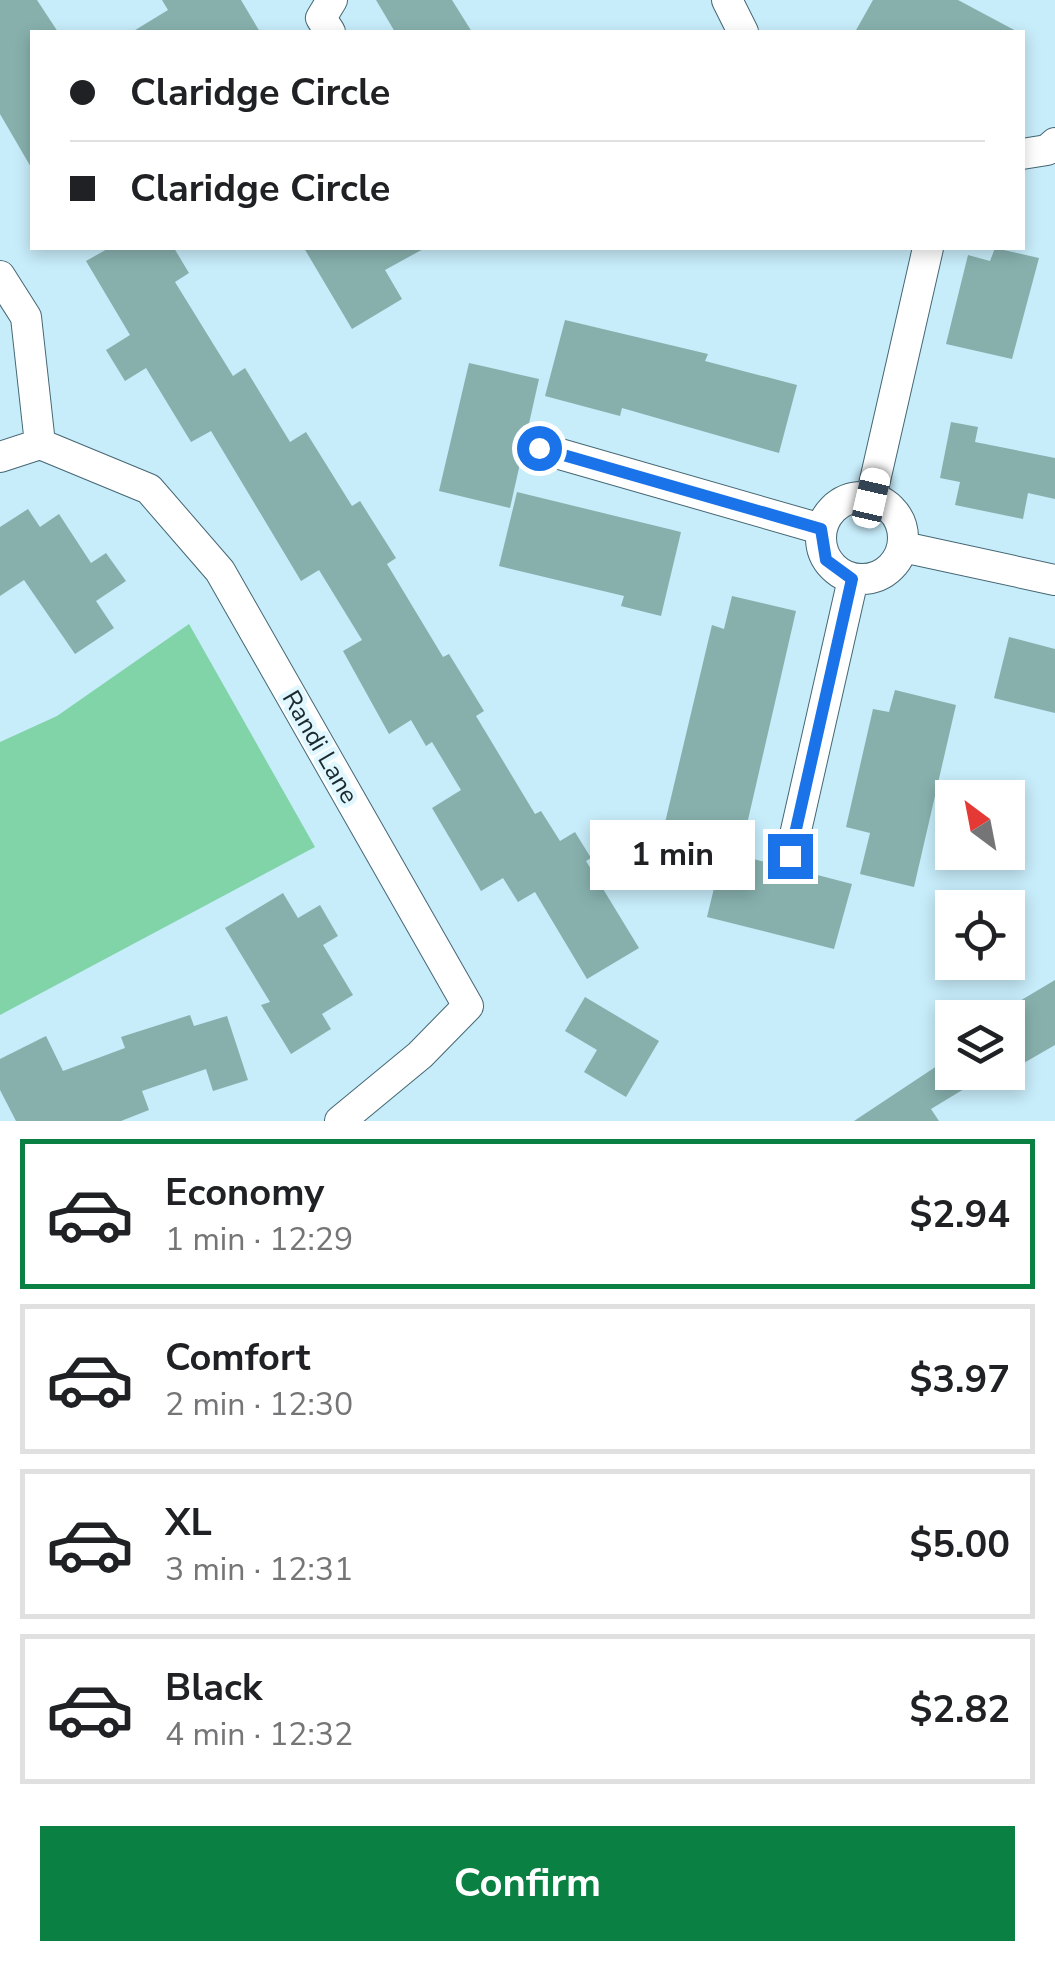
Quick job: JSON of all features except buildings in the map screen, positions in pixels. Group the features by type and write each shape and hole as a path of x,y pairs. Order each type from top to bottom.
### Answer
{"street":[{"path":"329,30 322,18 332,0"},
{"path":"726,0 739,30"},
{"path":"1025,154 1047,150 1055,142"},
{"path":"871,498 928,250"},
{"path":"0,276 26,317 40,444 0,457"},
{"name":"Randi Lane","path":"40,444 148,490 220,571 468,1006 420,1055 340,1121"},
{"path":"539,448 821,529"},
{"path":"871,498 897,516 902,547 884,574 852,579 826,560 821,529 840,503 871,498"},
{"path":"902,547 1055,580"},
{"path":"790,856 852,579"}],"green space":[{"path":"189,624 315,847 0,1015 0,742 57,716"}],"route":[{"path":"539,448 821,529 826,560 852,579 790,856"}]}
